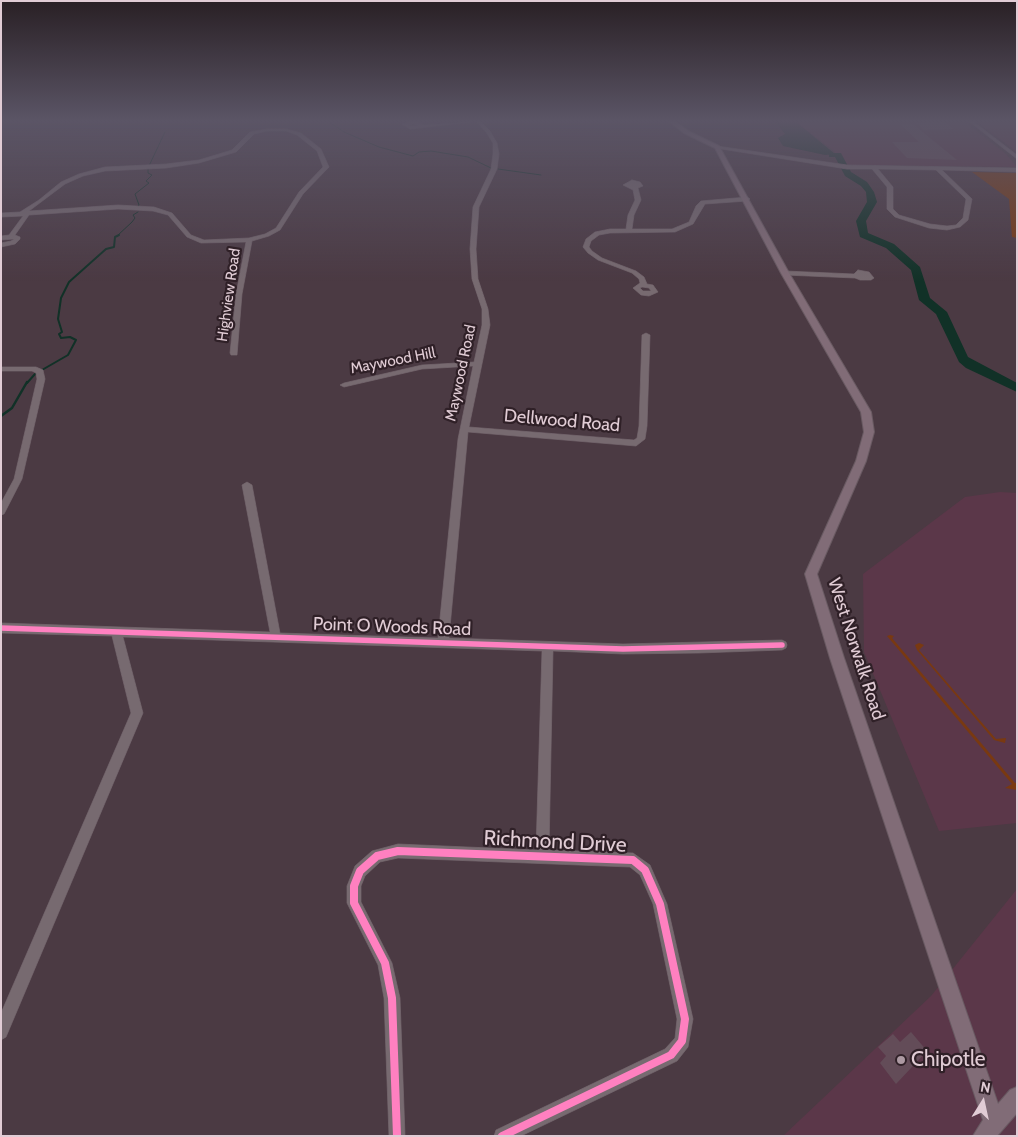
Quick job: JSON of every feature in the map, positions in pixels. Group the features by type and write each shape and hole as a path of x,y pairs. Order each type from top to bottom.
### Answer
{"main road":[{"name":"West Norwalk Road","path":"733,175 785,273 827,339 866,412 870,432 861,461 811,574 836,658 988,1129"},
{"path":"988,1129 1017,1097"}],"street":[{"path":"20,214 41,201 63,183 82,175"},
{"path":"1,215 138,207 166,211 189,236 203,242 250,240 278,229 301,194 319,175"},
{"name":"Maywood Road","path":"443,642 458,471 464,428 486,318 473,266 475,220 479,199 492,175"},
{"path":"880,175 890,188 890,209 896,216 929,226 947,228 958,226 966,219 969,199 944,175"},
{"path":"628,231 631,215 638,200 635,188"},
{"path":"644,284 642,278 634,272 600,259 590,252 586,246 588,240 597,233 678,230 691,223 698,206 704,202 747,199"},
{"path":"11,236 28,214"},
{"path":"1,238 17,237 17,240 1,245"},
{"name":"Highview Road","path":"234,353 239,294 250,240"},
{"path":"785,273 856,276"},
{"name":"Dellwood Road","path":"464,428 636,443 641,439 644,426 646,335"},
{"name":"Maywood Hill","path":"344,384 422,367 477,364"},
{"path":"1,369 39,371 41,379 18,479 1,512"},
{"path":"247,485 276,638"},
{"name":"Point O Woods Road","path":"1,628 548,646 699,648 782,645"},
{"path":"1,1032 137,713 116,631"},
{"name":"Richmond Drive","path":"542,858 548,646"},
{"name":"Richmond Drive","path":"397,1136 394,1034 390,980 385,963 356,910 353,894 356,878 367,862 376,856 398,851 542,858 624,859 639,864 645,870 660,904 682,1002 684,1030 682,1041 671,1055 502,1136"}],"shaded area":[{"path":"976,175 1017,175 1017,238 1012,237 1009,199"},
{"path":"1000,492 1017,493 1017,823 939,831 864,652 863,574 965,497"},
{"path":"887,636 894,636 892,638 1015,783 1017,783 1017,790 1005,788 1012,784"},
{"path":"919,643 924,645 919,650 996,739 1006,738 1005,743 994,740 917,650 915,645"},
{"path":"1017,889 1017,1136 783,1136 931,996"}],"building":[{"name":"Chipotle","path":"911,1032 927,1051 896,1084 880,1063 886,1056 878,1047 893,1034 900,1042"}],"waterway":[{"path":"137,208 139,205 135,194 149,183 146,181 152,175"},
{"path":"850,175 864,184 870,192 872,202 861,221 863,235 890,246 916,269 921,292 925,300 941,312 963,359 970,365 1017,388"},
{"path":"117,236 132,222 135,218 133,215 138,212"},
{"path":"27,383 35,374 68,355 76,340 70,337 61,338 59,334 62,332 58,319 61,298 69,282 106,249 114,247 115,237 117,236"},
{"path":"1,416 12,408 27,382"}],"cycle path":[{"path":"1,628 623,649 782,645"},
{"path":"397,1136 392,998 385,963 354,903 354,886 360,871 377,856 398,851 633,860 645,870 660,904 685,1019 682,1041 671,1055 502,1136"}],"place":[{"name":"Chipotle","path":"901,1060"}]}
